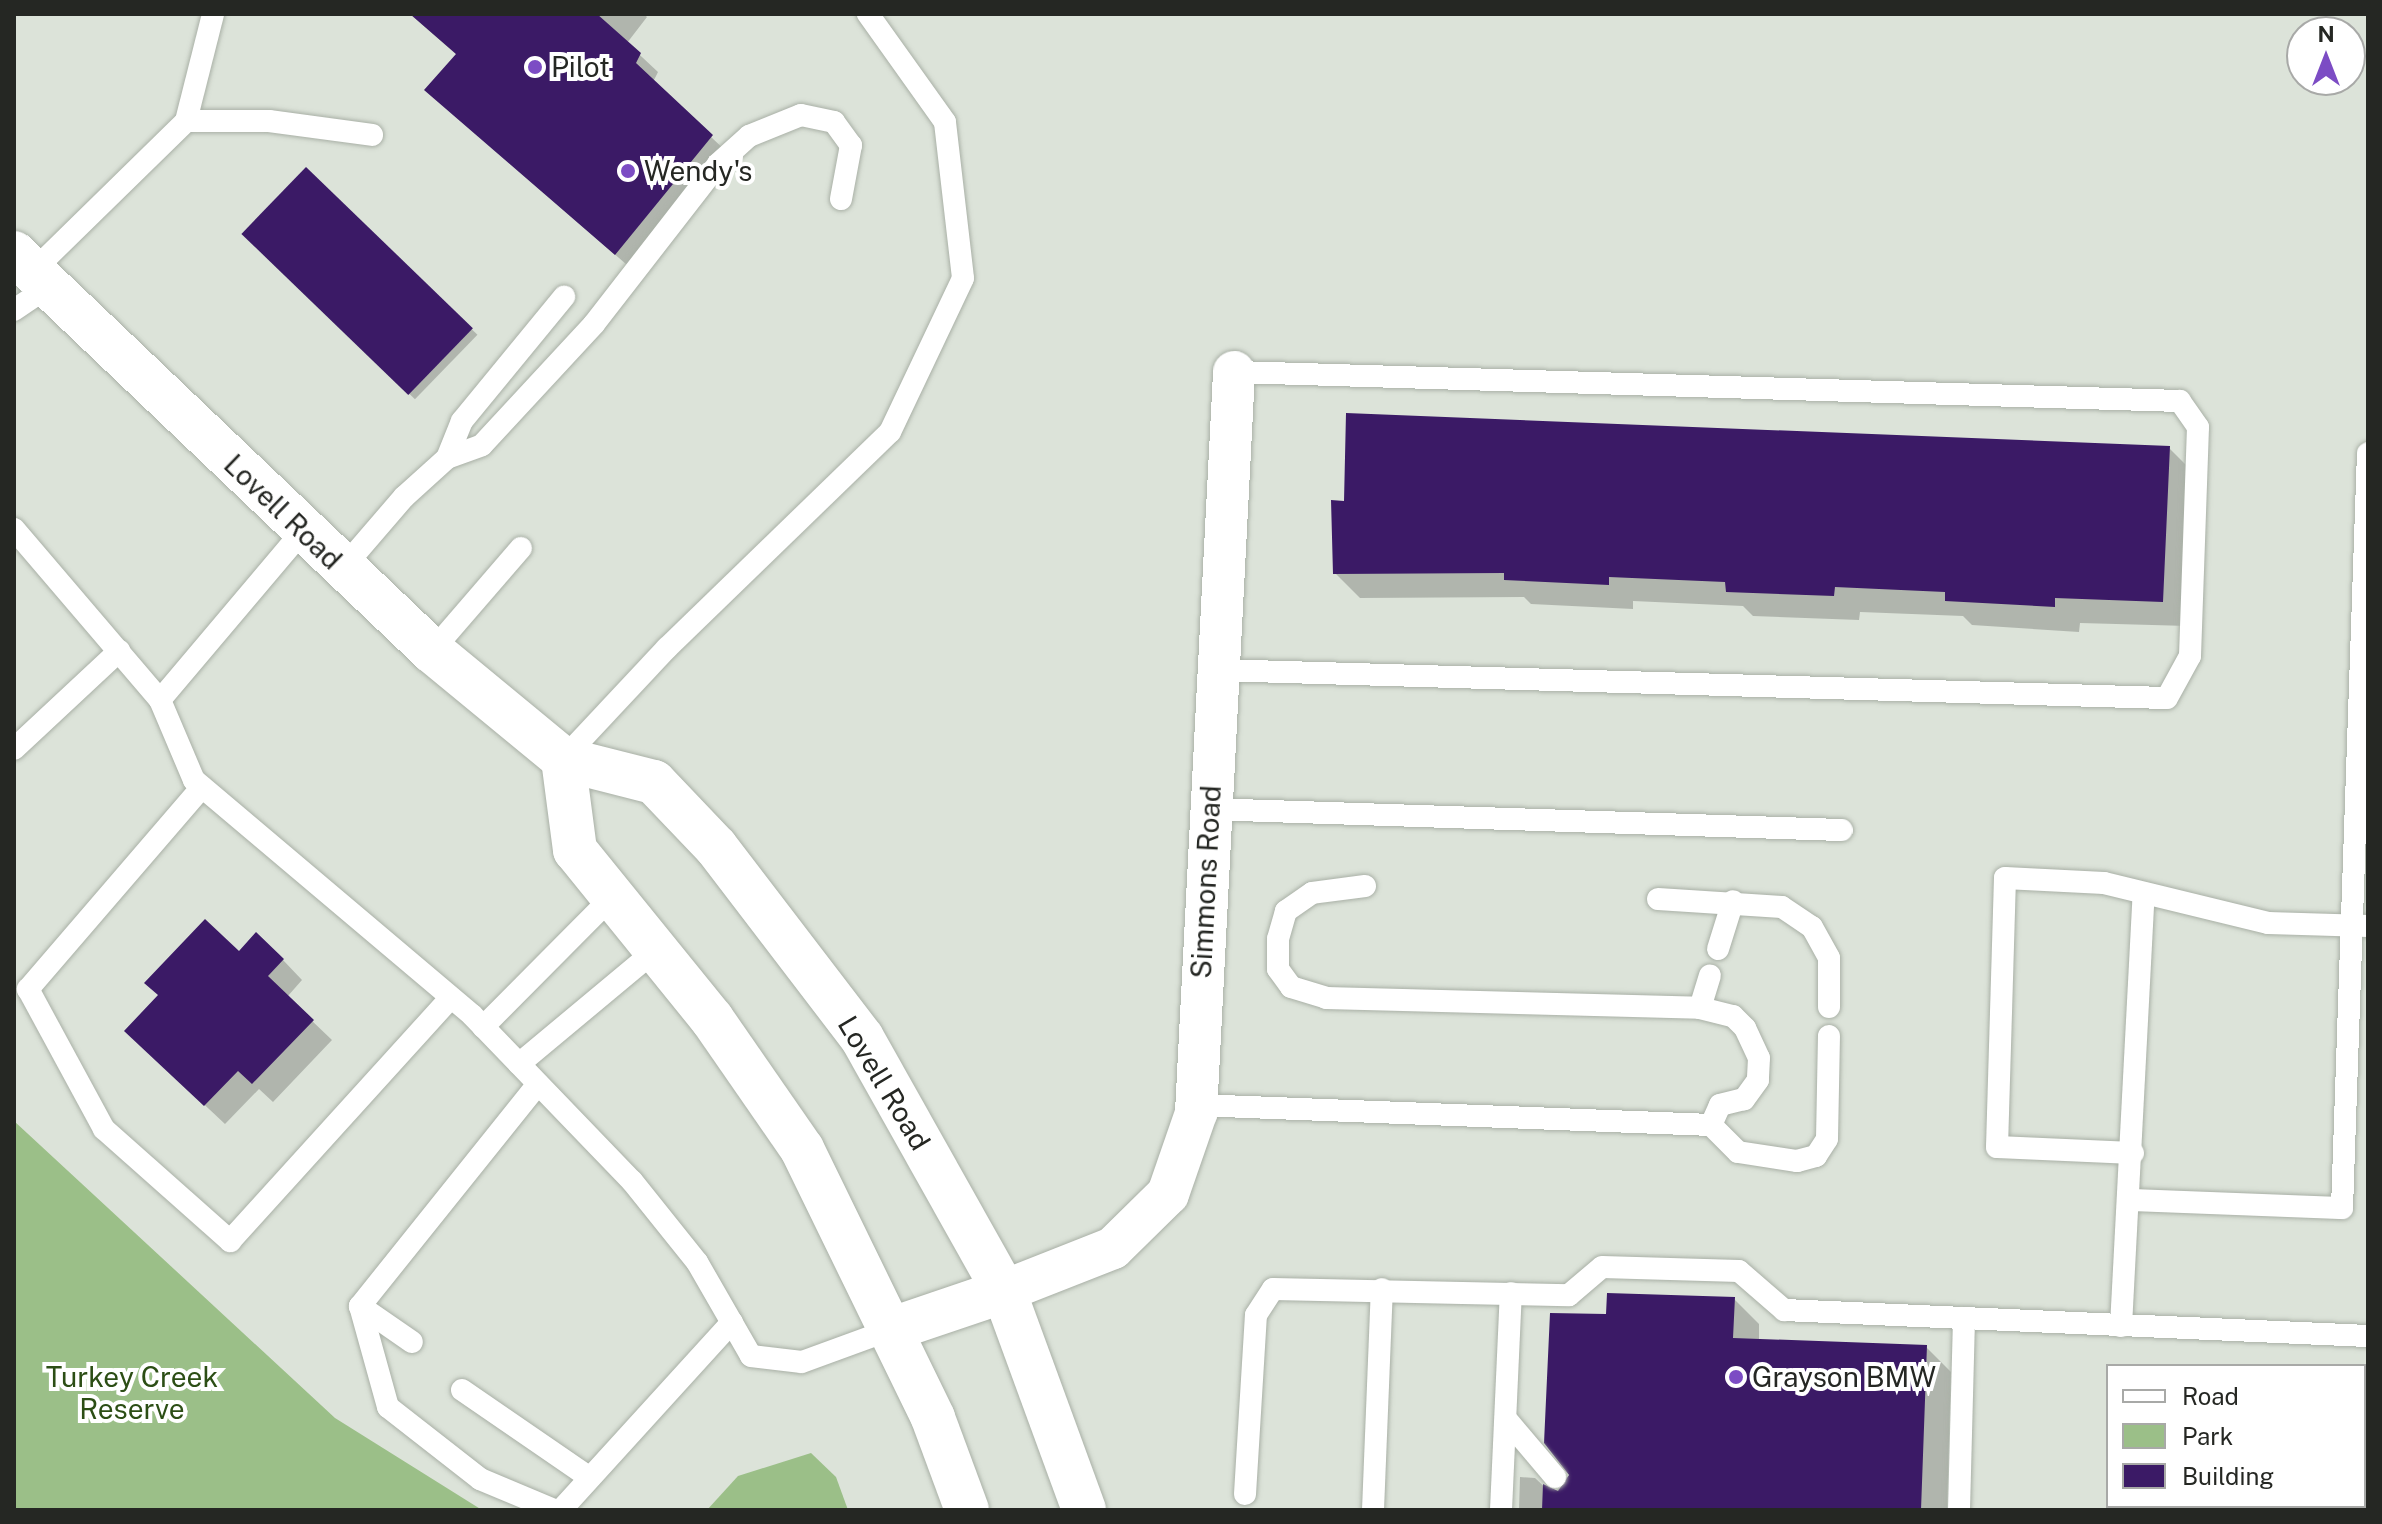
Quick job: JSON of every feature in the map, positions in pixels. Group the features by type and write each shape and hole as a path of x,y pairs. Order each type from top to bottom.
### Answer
{"main road":[{"name":"Lovell Road","path":"27,280 432,651 563,759 654,782 716,847 862,1038 1004,1291 1084,1510"},
{"path":"563,759 575,850 657,949 802,1149 892,1329 967,1510"},
{"path":"892,1329 1004,1291"}],"street":[{"name":"Simmons Road","path":"1004,1291 1113,1248 1168,1194 1196,1105 1208,809 1234,372"}],"lane":[{"path":"27,280 186,121 213,14"},
{"path":"563,759 667,648 890,432 963,278 945,122 868,14"},
{"path":"342,569 404,497 447,458 482,445 594,324 718,164 749,136 801,115 834,122 851,145 841,199"},
{"path":"186,121 269,121 372,135"},
{"path":"447,458 462,421 564,297"},
{"path":"1217,670 2167,698 2190,656 2198,427 2180,401 1234,372"},
{"path":"2130,1200 2342,1208 2360,925 2368,453"},
{"path":"14,529 160,700 194,780 450,998 519,1064 632,1181 697,1262 751,1356 802,1362 892,1329"},
{"path":"160,700 303,531"},
{"path":"432,651 521,548"},
{"path":"14,749 119,651"},
{"path":"202,787 28,989 104,1129 230,1241 450,998"},
{"path":"1208,809 1842,830"},
{"path":"2133,1153 1997,1147 2005,878 2104,883 2268,923 2360,925"},
{"path":"1365,886 1312,893 1286,911 1278,939 1278,969 1291,987 1326,998 1700,1008 1733,1016 1745,1028 1759,1058 1758,1080 1744,1099 1720,1105 1711,1125"},
{"path":"2121,1326 2133,1153 2144,894"},
{"path":"483,1027 614,895"},
{"path":"1658,899 1733,901 1782,907 1812,927 1829,958 1829,1007"},
{"path":"1718,949 1733,901"},
{"path":"519,1064 657,949"},
{"path":"1700,1008 1710,976"},
{"path":"1196,1105 1711,1125 1738,1152 1797,1161 1816,1156 1827,1139 1829,1036"},
{"path":"360,1306 538,1084"},
{"path":"1245,1494 1256,1315 1273,1289 1569,1295 1602,1267 1739,1271 1784,1310 2368,1336"},
{"path":"1373,1510 1382,1289"},
{"path":"1501,1510 1511,1293"},
{"path":"360,1306 412,1342"},
{"path":"360,1306 388,1407 480,1479 554,1510"},
{"path":"1959,1510 1964,1318"},
{"path":"561,1510 732,1322"},
{"path":"462,1390 590,1478"},
{"path":"1506,1419 1555,1477"}],"green space":[{"name":"Turkey Creek Reserve","path":"14,1121 335,1418 482,1510 14,1510"},
{"path":"811,1453 836,1477 848,1510 707,1510 738,1476"}],"building":[{"path":"410,14 597,14 641,53 636,63 713,135 615,255 424,90 456,54"},
{"path":"306,167 473,328 408,395 241,234"},
{"path":"1346,413 2170,446 2163,602 2055,598 2055,607 1945,601 1945,592 1835,587 1834,596 1726,592 1725,582 1609,577 1609,585 1504,580 1504,573 1333,574 1331,500 1344,501"},
{"path":"205,919 239,951 256,932 284,959 268,976 314,1020 252,1084 238,1071 204,1106 124,1031 158,995 144,983"},
{"name":"Grayson BMW","path":"1607,1293 1735,1297 1733,1338 1927,1345 1921,1510 1542,1510 1543,1484 1558,1491 1569,1475 1544,1443 1550,1313 1606,1314"}],"place":[{"name":"Pilot","path":"535,67"},
{"name":"Wendy's","path":"628,171"},
{"name":"Grayson BMW","path":"1736,1377"}]}
